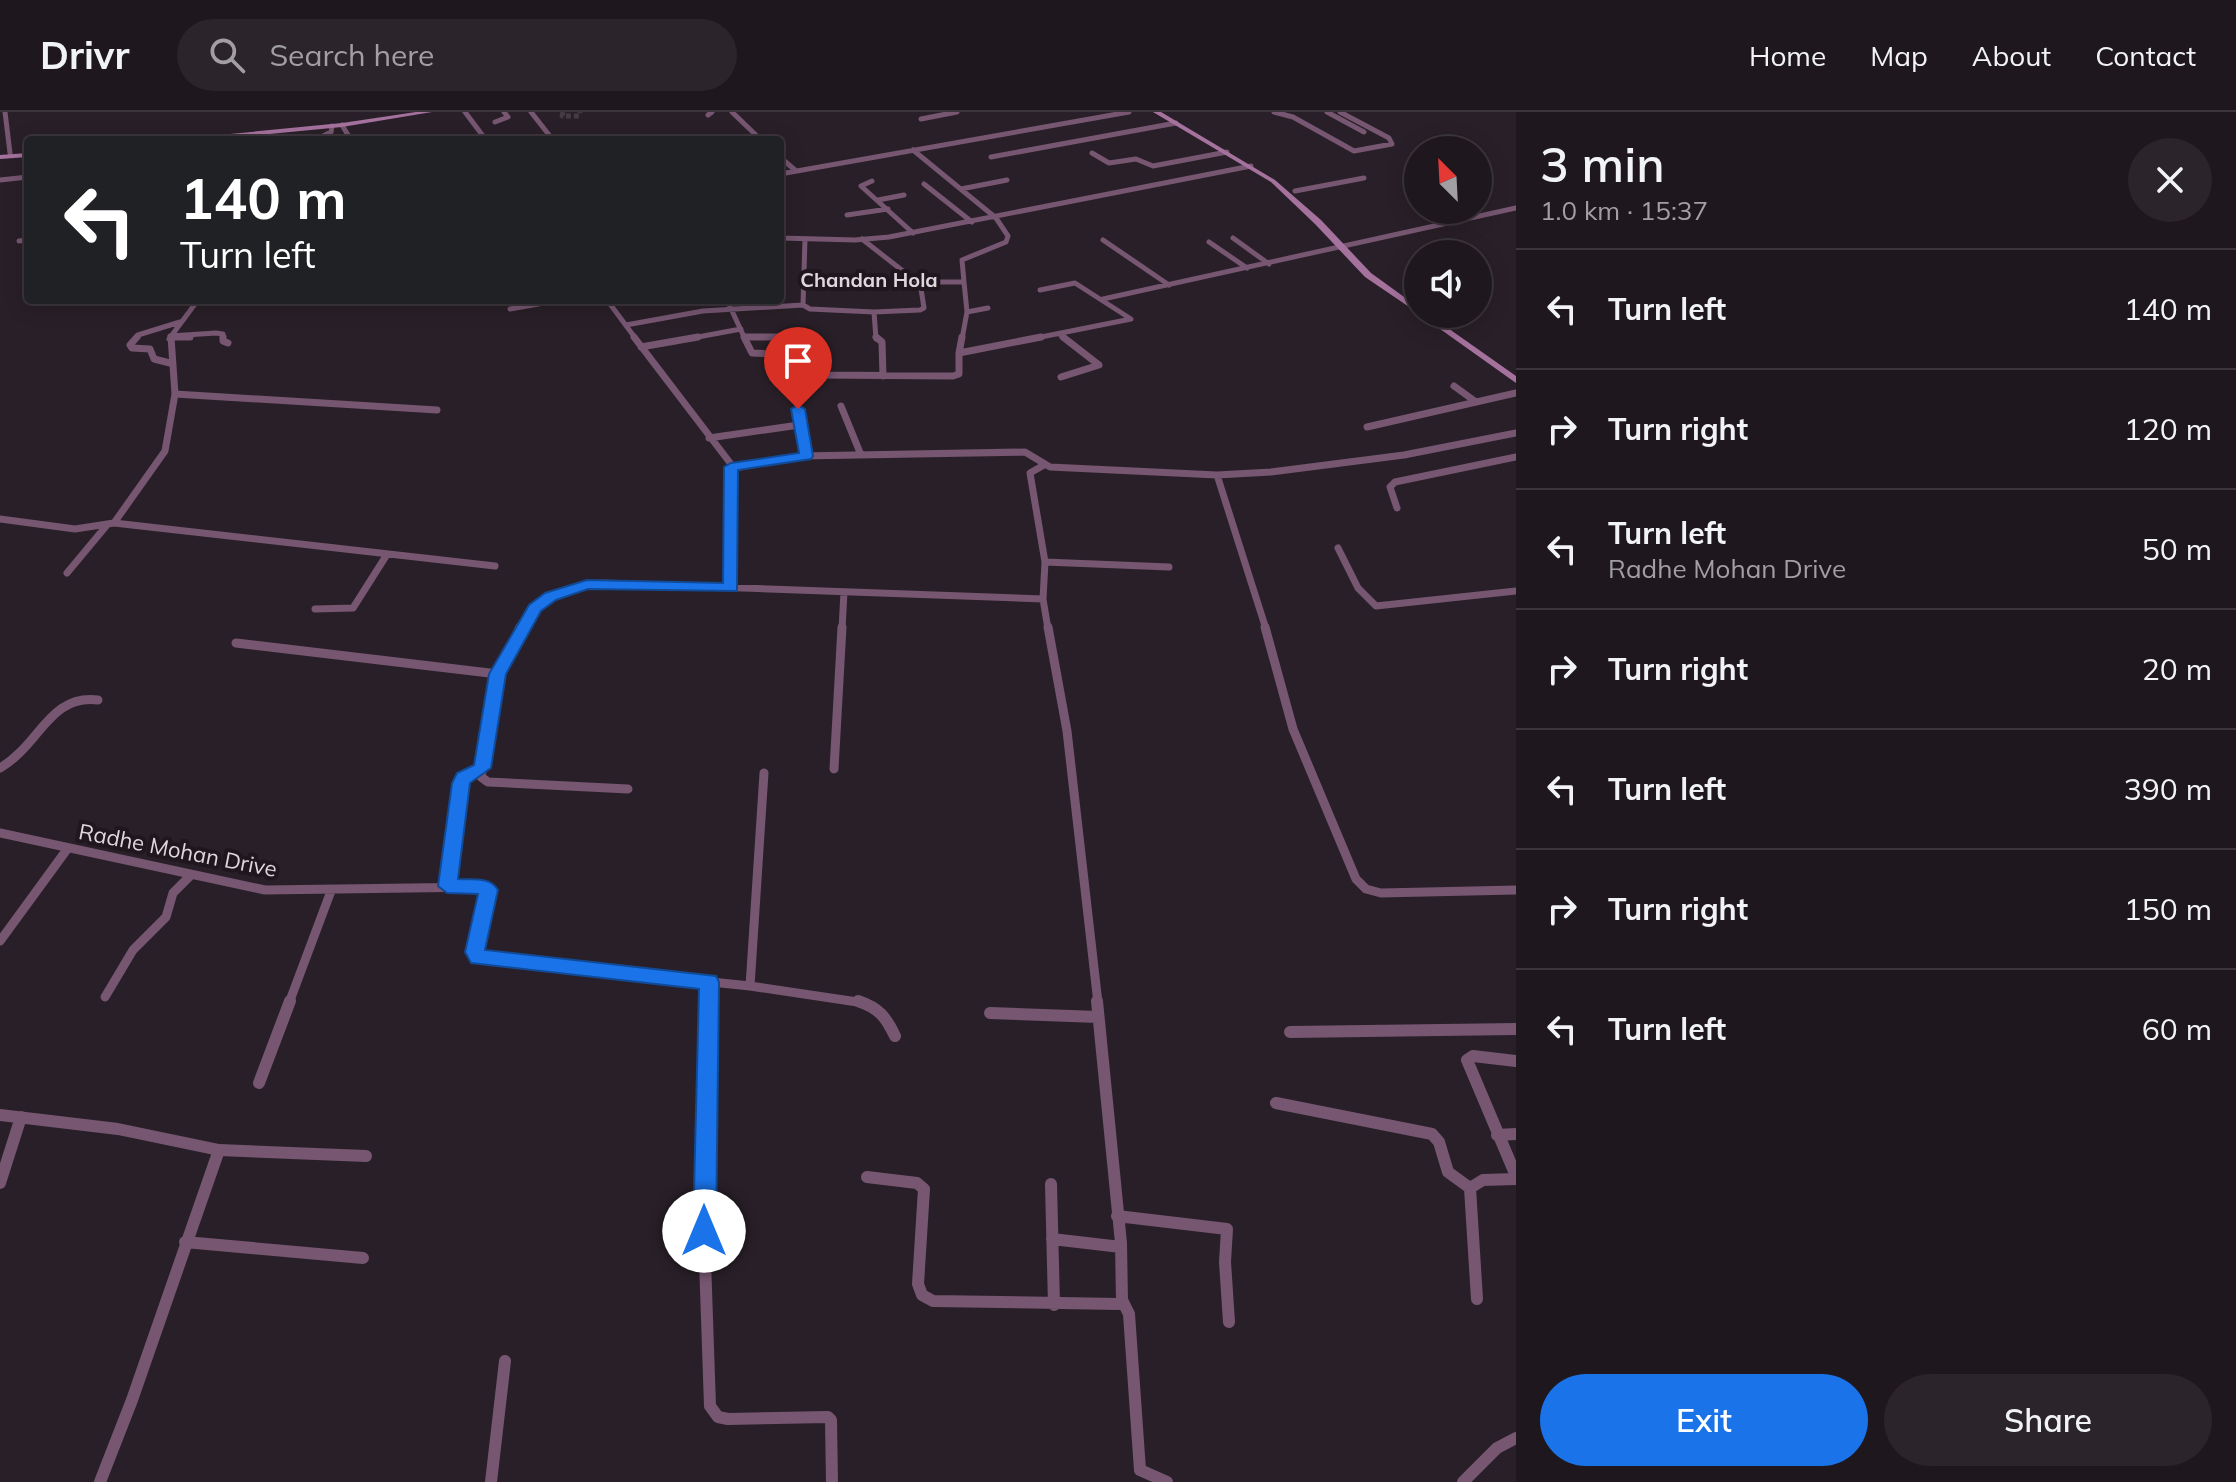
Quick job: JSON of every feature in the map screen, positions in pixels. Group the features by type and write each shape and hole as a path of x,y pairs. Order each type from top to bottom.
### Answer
{"main road":[{"path":"214,136 342,125 429,112"},
{"path":"1156,112 1251,166 1286,191 1344,246 1404,294"},
{"path":"1164,112 1258,165 1295,191 1376,282 1404,301"},
{"path":"248,136 255,133"},
{"path":"0,155 24,153"},
{"path":"0,155 24,153"},
{"path":"1443,328 1516,380"},
{"path":"1453,328 1516,372"}],"street":[{"path":"5,112 10,153"},
{"path":"465,112 483,136"},
{"path":"495,122 508,117 504,112"},
{"path":"531,112 550,136"},
{"path":"732,112 757,136"},
{"path":"921,119 957,112"},
{"path":"784,173 1129,112"},
{"path":"1274,112 1293,117 1351,149 1389,146 1393,141 1340,112"},
{"path":"1327,112 1383,143 1351,149"},
{"path":"991,157 1176,123"},
{"path":"342,125 349,136"},
{"path":"323,136 331,132 332,126"},
{"path":"729,304 753,354 814,356 818,375 957,375 967,312 962,260 1008,240 996,218 913,150"},
{"path":"1092,153 1109,163 1136,159 1153,166 1227,152"},
{"path":"784,160 796,171"},
{"path":"784,238 862,239 913,233 1251,166"},
{"path":"0,180 24,177"},
{"path":"1295,191 1364,178"},
{"path":"961,189 1007,180"},
{"path":"872,181 861,186 913,233"},
{"path":"924,184 972,222"},
{"path":"878,200 904,195"},
{"path":"1103,299 1516,208"},
{"path":"847,215 888,209"},
{"path":"1233,238 1269,264"},
{"path":"803,305 805,239"},
{"path":"862,239 920,282 964,282"},
{"path":"19,241 24,240"},
{"path":"1103,240 1169,285"},
{"path":"1209,242 1247,268"},
{"path":"626,325 729,304 803,305 810,309 874,312 915,311 924,308 920,282"},
{"path":"959,353 1131,319 1075,283 1040,290"},
{"path":"67,573 164,455 175,394 170,336 195,304"},
{"path":"510,309 538,304"},
{"path":"610,304 731,467 731,588"},
{"path":"967,312 988,308"},
{"path":"874,312 876,339 882,342 883,376"},
{"path":"170,363 154,359 150,349 132,348 130,345 138,335 180,322"},
{"path":"170,336 188,339 215,333 224,336 223,341 228,343"},
{"path":"641,347 743,333 795,337"},
{"path":"1061,335 1099,365 1061,377"},
{"path":"1454,386 1476,402"},
{"path":"1367,427 1516,393"},
{"path":"175,394 437,410"},
{"path":"841,406 861,455"},
{"path":"798,409 806,456"},
{"path":"709,438 799,425"},
{"path":"731,467 806,456 1025,452 1044,465 1217,475 1271,472 1404,455 1516,433"},
{"path":"1397,508 1390,487 1395,482 1516,457"},
{"path":"1044,465 1030,473 1045,562 1043,599 1067,731 1121,1247 1122,1300 1129,1314 1140,1470 1167,1482"},
{"path":"1217,475 1262,615 1293,729 1356,879 1366,889 1381,893 1516,890"},
{"path":"0,519 75,529 110,524 495,566"},
{"path":"1338,548 1359,587 1369,602 1376,606 1516,591"},
{"path":"315,609 353,608 386,556"},
{"path":"1045,562 1169,567"},
{"path":"628,789 488,782 481,777 498,674 534,608 565,590 603,583 1043,599"},
{"path":"834,769 844,592"},
{"path":"236,643 498,674"},
{"path":"0,768 27,749 46,720 63,704 73,699 98,700"},
{"path":"447,886 461,783 482,768"},
{"path":"750,986 764,773"},
{"name":"Radhe Mohan Drive","path":"0,833 265,890 484,887 490,894 475,952 478,958 709,982"},
{"path":"0,941 68,848"},
{"path":"105,997 133,950 166,917 173,893 191,875"},
{"path":"259,1083 331,891"},
{"path":"832,1482 831,1420 828,1417 728,1419 718,1417 710,1406 704,1186 709,982 864,1002 874,1006 889,1020 895,1036"},
{"path":"990,1013 1098,1017"},
{"path":"1290,1032 1516,1029"},
{"path":"1470,1188 1483,1180 1516,1177 1467,1058 1516,1061"},
{"path":"1276,1103 1432,1134 1439,1142 1448,1172 1470,1188"},
{"path":"0,1115 118,1129 219,1150 366,1156"},
{"path":"0,1183 21,1117"},
{"path":"1497,1135 1516,1134"},
{"path":"100,1482 149,1360 185,1242 219,1150"},
{"path":"867,1177 917,1183 924,1189 918,1284 921,1295 926,1298 933,1301 1113,1306 1122,1300"},
{"path":"1051,1184 1054,1305"},
{"path":"1470,1188 1477,1299"},
{"path":"1117,1216 1227,1229 1225,1262 1229,1322"},
{"path":"1052,1239 1121,1247"},
{"path":"185,1242 363,1258"},
{"path":"491,1482 505,1361"},
{"path":"1463,1482 1497,1448 1516,1438"}],"tunnel":[{"path":"563,112 562,116 579,116 580,112"}],"district":[{"name":"Chandan Hola","path":"869,280"}],"route":[{"path":"704,1231 709,982 478,958 474,954 490,894 484,887 447,886 461,783 482,768 498,674 534,608 550,596 587,584 731,588 731,467 806,456 798,409"}]}
